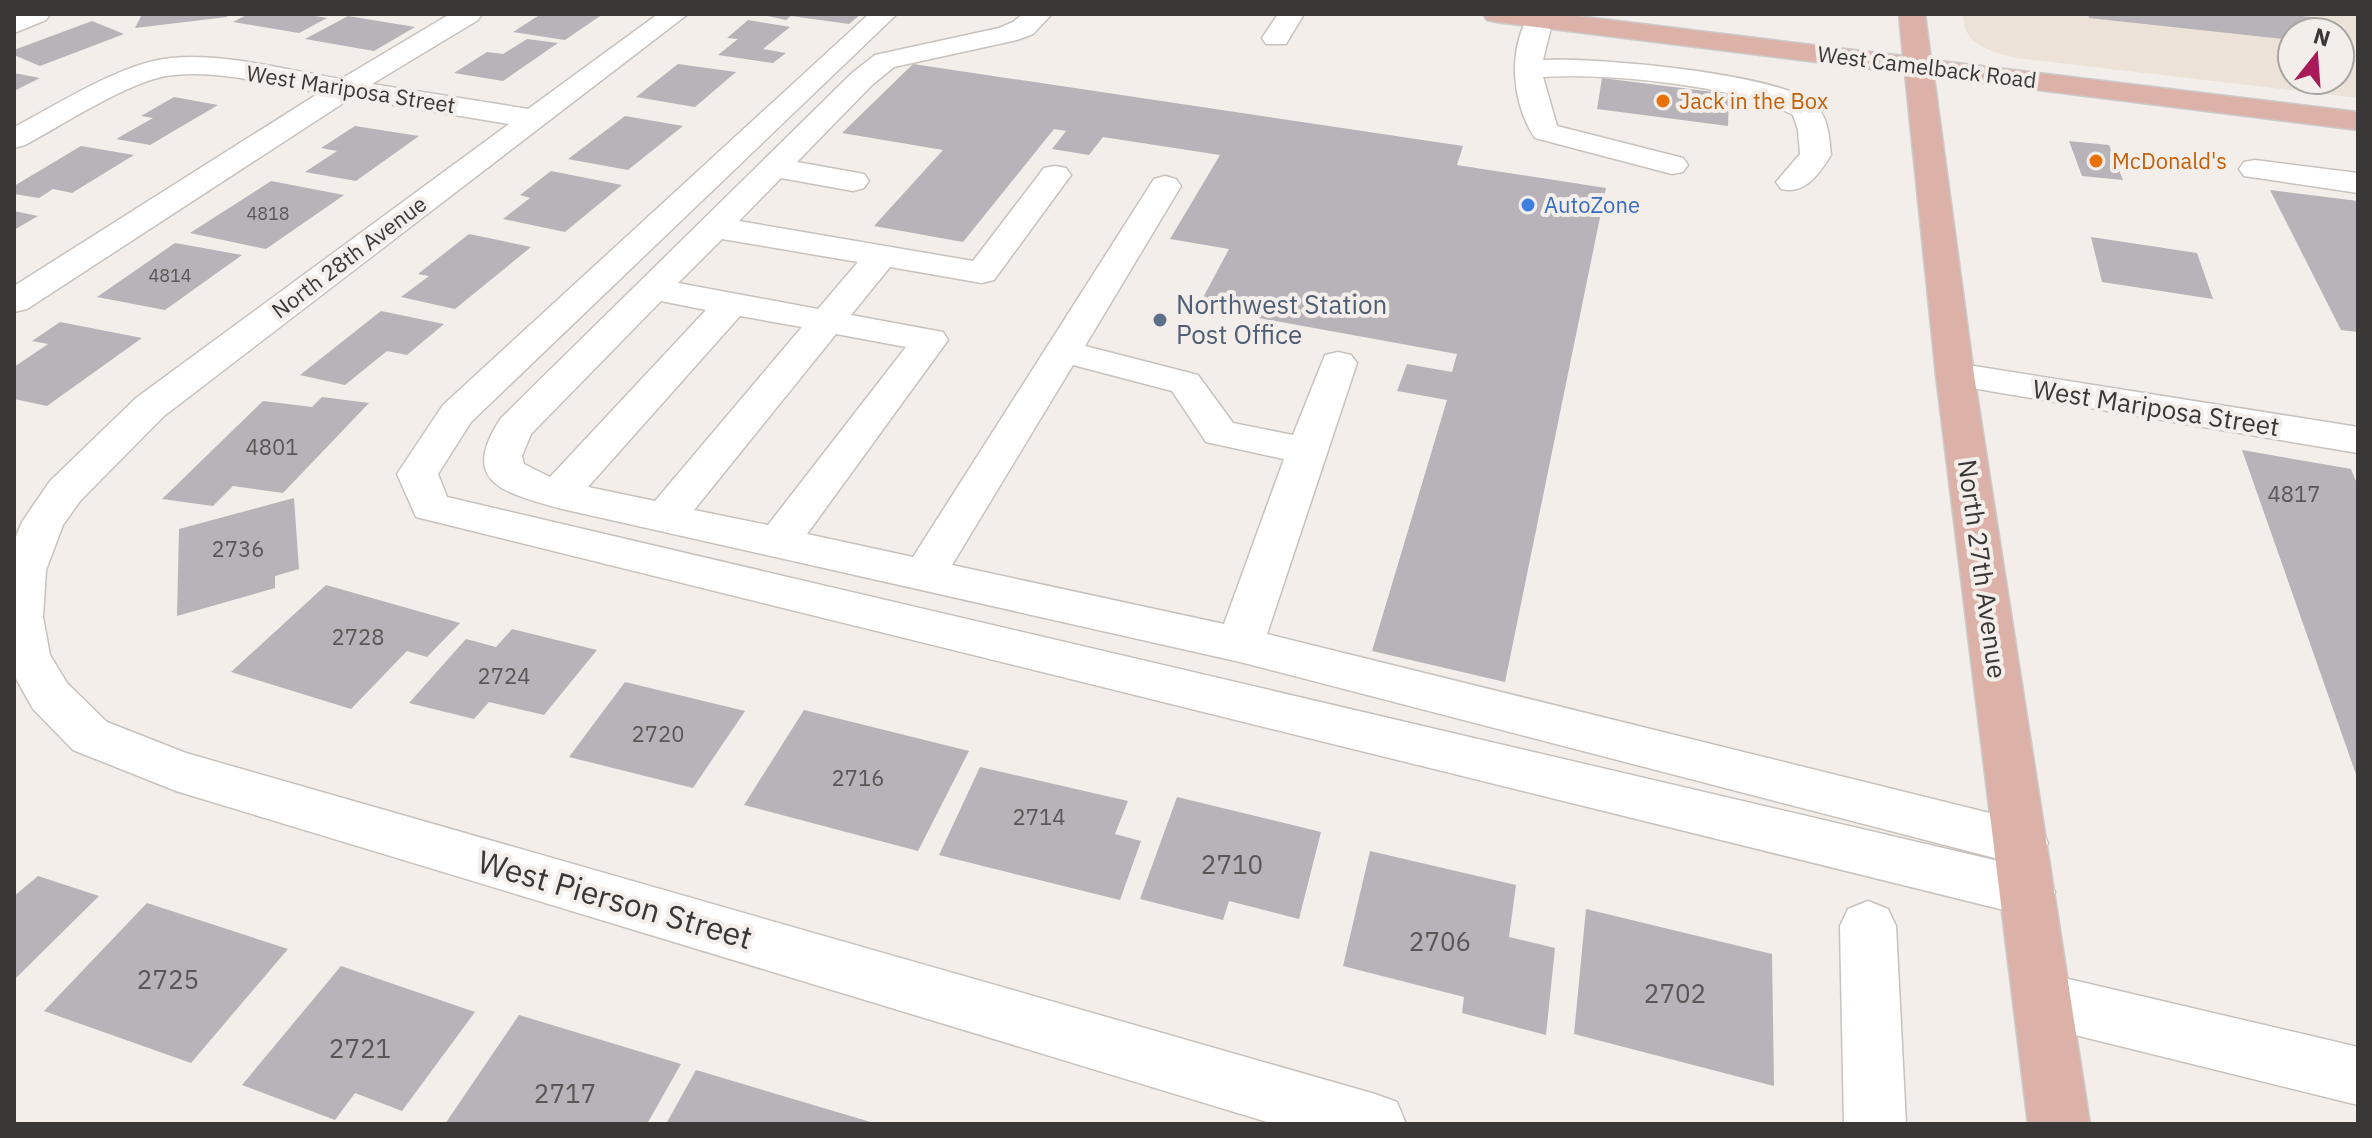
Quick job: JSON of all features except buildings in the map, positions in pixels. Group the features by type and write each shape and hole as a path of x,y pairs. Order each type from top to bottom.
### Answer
{"main road":[{"name":"West Camelback Road","path":"1496,14 2358,121"},
{"name":"North 27th Avenue","path":"1912,14 1955,375 2059,1124"}],"street":[{"path":"14,25 37,14"},
{"path":"14,301 346,88 469,14"},
{"name":"North 28th Avenue","path":"43,522 65,491 150,407 675,14"},
{"path":"884,14 457,414 417,474 431,507 2028,892"},
{"path":"1039,14 1023,28 1007,34 885,61 852,88 515,427 506,440 502,468 508,476 558,494 1240,645 2022,843"},
{"path":"1276,38 1291,14"},
{"path":"1540,19 1527,70 1539,121 1546,132 1672,165"},
{"name":"West Mariposa Street","path":"14,139 126,80 170,66 223,68 532,119"},
{"path":"1527,70 1584,67 1780,96 1803,108 1811,119 1816,155 1792,182"},
{"path":"773,167 853,181"},
{"path":"2255,169 2358,183"},
{"path":"713,227 982,273 1055,175"},
{"path":"923,576 1165,186"},
{"path":"664,518 881,256"},
{"path":"651,289 930,340 777,544"},
{"path":"558,494 731,304"},
{"path":"1062,351 1185,383 1220,433 1307,451"},
{"path":"1240,645 1338,363"},
{"name":"West Mariposa Street","path":"1955,375 2358,440"},
{"name":"West Pierson Street","path":"43,522 24,570 20,617 27,656 50,696 90,736 191,775 1375,1124"},
{"path":"1868,926 1875,1124"},
{"path":"2043,1000 2358,1076"}],"shaded area":[{"path":"1962,14 2358,14 2358,98 2341,96 2356,96 2356,16 2276,16 2276,88 2016,58 1991,51 1973,41 1966,31"}],"place":[{"name":"Jack in the Box","path":"1663,101"},
{"name":"McDonald's","path":"2096,161"},
{"name":"AutoZone","path":"1528,205"},
{"name":"Northwest Station Post Office","path":"1160,320"}]}
